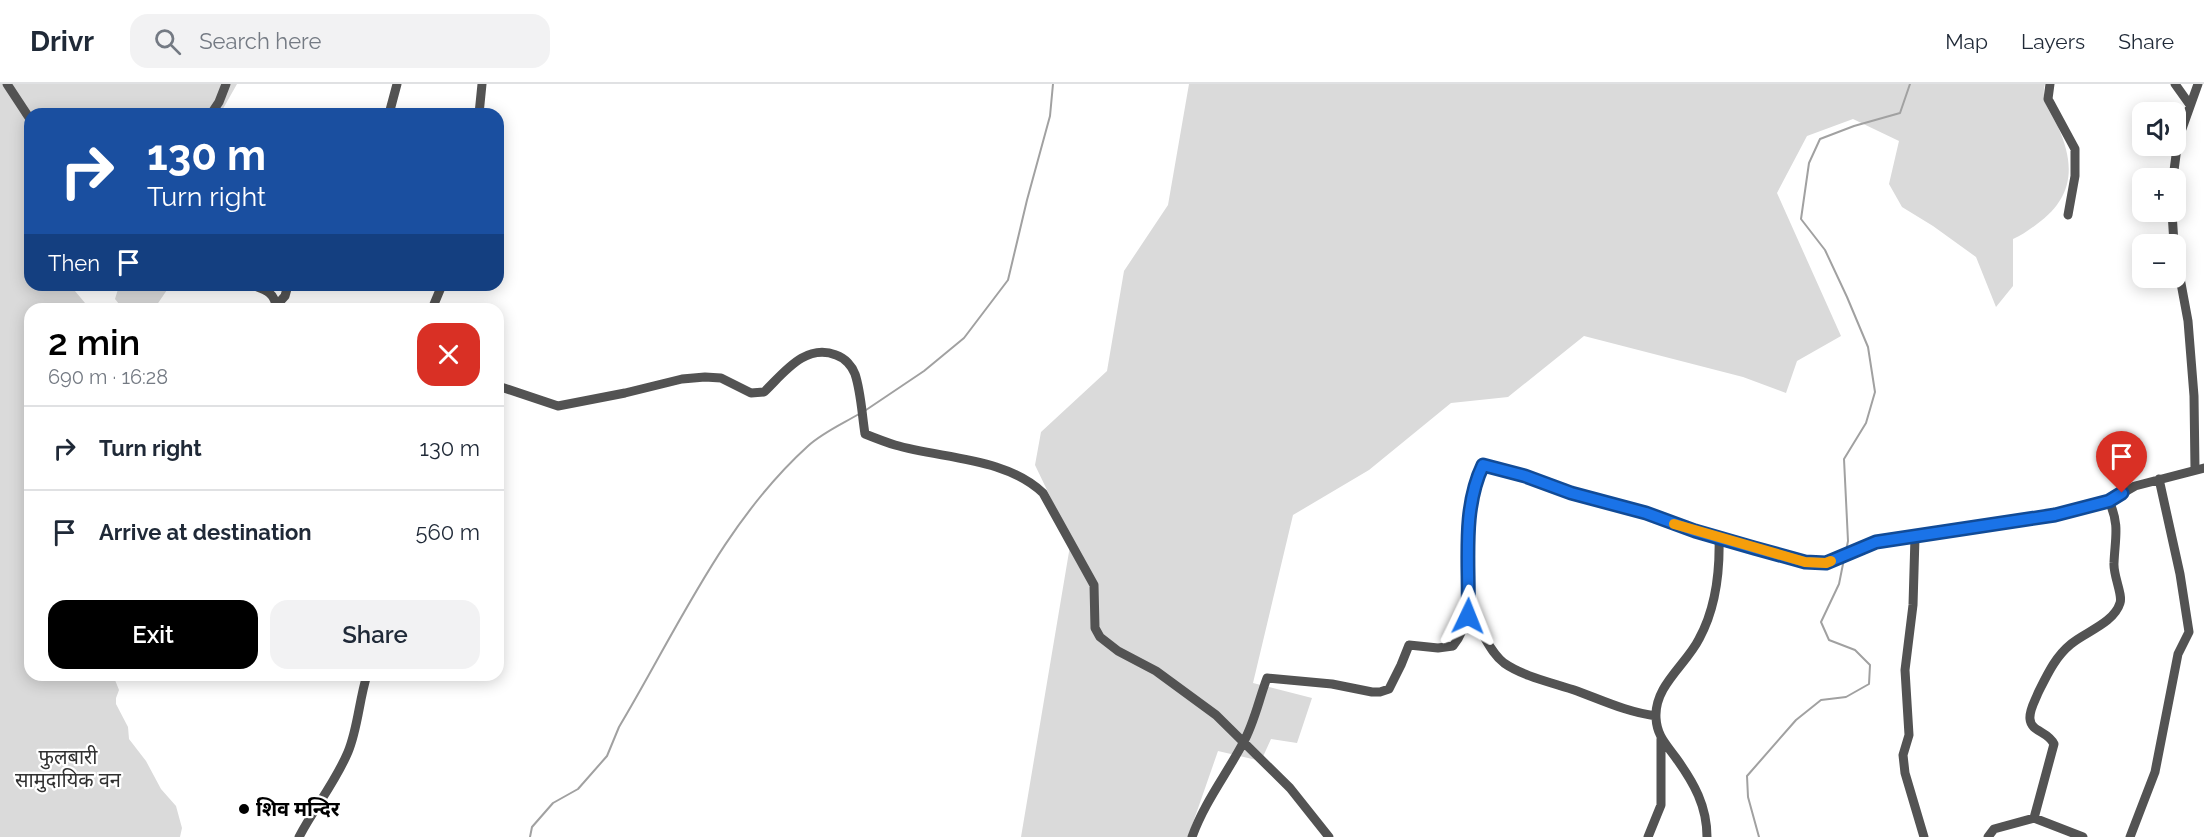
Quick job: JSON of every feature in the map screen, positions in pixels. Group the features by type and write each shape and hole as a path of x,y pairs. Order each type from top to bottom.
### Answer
{"street":[{"path":"7,84 24,110"},
{"path":"215,108 226,84"},
{"path":"391,108 397,84"},
{"path":"480,108 482,84"},
{"path":"2050,84 2048,99 2075,149 2075,176 2068,215"},
{"path":"2175,84 2190,105"},
{"path":"2174,168 2178,140 2190,105 2200,90"},
{"path":"1192,837 1209,799 1244,742 1267,678 1332,684 1380,692 1389,688 1409,645 1438,648 1453,646 1461,636 1468,616 1467,553 1470,518 1474,488 1483,465 1525,476 1571,493 1646,513 1695,531 1805,562 1826,563 1876,542 2055,515 2109,501 2135,486 2200,468 2188,321 2182,288"},
{"path":"265,291 272,294 276,303"},
{"path":"504,388 558,406 682,379 705,377 721,378 752,393 764,393 796,361 819,351 840,356 851,366 856,376 865,434 894,445 980,463 1032,482 1043,493 1094,585 1095,627 1100,637 1118,651 1156,671 1216,715 1290,788 1329,837"},
{"path":"2130,837 2155,772 2178,654 2189,632 2166,502 2159,479"},
{"path":"2034,818 2054,744 2051,738 2034,728 2030,722 2031,708 2055,661 2070,644 2104,622 2120,605 2121,598 2113,574 2116,516 2109,501"},
{"path":"1648,837 1661,805 1661,739 1656,716 1669,680 1699,640 1708,620 1719,571 1719,537"},
{"path":"1915,537 1913,604 1905,670 1909,735 1903,755 1905,773 1924,837"},
{"path":"1468,616 1476,623 1494,652 1504,662 1523,672 1613,706 1636,714 1656,716"},
{"path":"299,837 310,815 334,780 349,750 366,681"},
{"path":"1661,739 1677,759 1703,804 1707,818 1707,837"},
{"path":"1988,837 1994,829 2034,818 2052,823 2083,837"}],"green space":[{"name":"फुलबारी सामुदायिक वन","path":"0,84 237,84 223,108 24,108 24,291 75,291 85,303 24,303 24,681 115,681 119,690 116,704 128,727 129,739 146,761 161,789 176,806 182,828 180,837 0,837"},
{"path":"1189,84 2045,84 2045,101 2064,142 2069,168 2068,181 2058,203 2049,214 2013,239 2013,286 1996,307 1976,257 1902,207 1889,184 1899,141 1853,119 1807,136 1777,193 1841,336 1797,361 1786,393 1743,377 1584,336 1508,397 1451,403 1369,470 1293,515 1253,683 1312,698 1297,743 1271,739 1261,761 1218,751 1188,837 1021,837 1071,540 1035,465 1041,432 1107,371 1124,271 1168,205"},
{"path":"117,291 166,291 158,303 118,303 115,299"}],"waterway":[{"path":"866,410 924,371 964,338 1008,280 1050,116 1053,84"},
{"path":"1846,551 1848,541 1844,459 1866,423 1875,392 1868,347 1847,297 1825,250 1801,219 1809,163 1820,139 1854,126 1900,113 1910,84"},
{"path":"530,837 532,827 553,803 578,789 607,756 619,727 703,579 751,509 778,476 808,446 859,414"},
{"path":"1759,837 1748,797 1747,776 1796,720 1821,700 1846,697 1869,684 1870,665 1855,650 1829,640 1821,622 1839,584 1844,559"}],"slow traffic":[{"path":"1674,524 1805,562 1826,563 1831,561"}],"place":[{"name":"शिव मन्दिर","path":"244,809"}],"route":[{"path":"1468,616 1467,553 1470,518 1474,488 1483,465 1525,476 1571,493 1646,513 1695,531 1754,548 1805,562 1826,563 1876,542 2055,515 2109,501 2122,493"}]}
